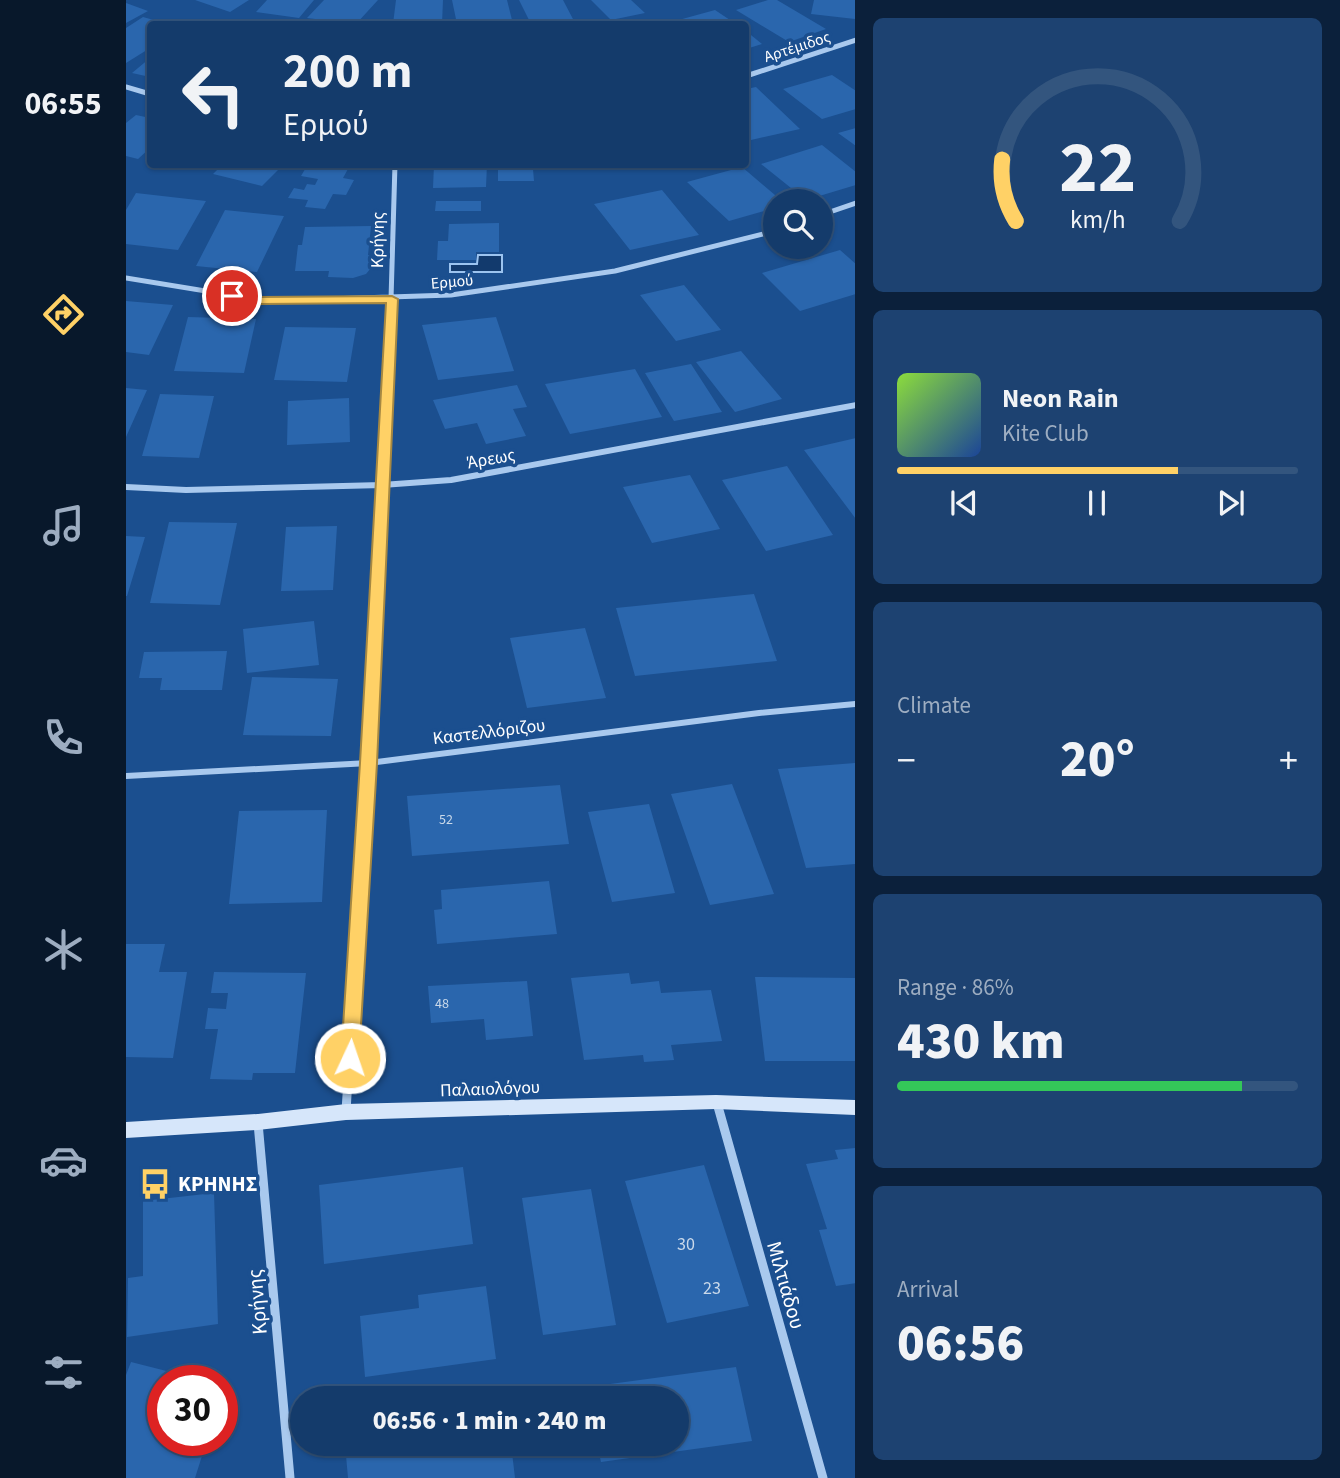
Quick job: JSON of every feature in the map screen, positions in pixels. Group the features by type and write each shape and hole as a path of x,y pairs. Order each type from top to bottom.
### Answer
{"street":[{"name":"Αρτέμιδος","path":"749,75 855,40"},
{"path":"126,87 147,93"},
{"name":"Κρήνης","path":"346,1112 369,763 392,299 395,168"},
{"path":"833,211 855,203"},
{"name":"Ερμού","path":"126,278 259,300 392,299 474,292 637,267 706,252 763,235"},
{"name":"Άρεως","path":"126,487 186,489 382,485 451,480 855,405"},
{"name":"Καστελλόριζου","path":"126,776 369,763 759,713 855,704"},
{"name":"Παλαιολόγου","path":"126,1130 258,1122 346,1112 716,1102 855,1108"},
{"name":"Μιλτιάδου","path":"716,1102 823,1478"},
{"name":"Κρήνης","path":"258,1122 290,1478"}],"water":[{"path":"478,255 502,255 502,272 450,272 450,264 477,264"}],"building":[{"path":"195,0 249,0 230,12"},
{"path":"267,0 314,0 299,18 256,12"},
{"path":"324,0 378,0 359,21 307,18"},
{"path":"396,0 443,0 442,21 393,21"},
{"path":"452,0 507,0 512,21 456,21"},
{"path":"519,0 563,0 574,21 530,21"},
{"path":"591,0 631,0 645,13 611,20"},
{"path":"768,0 777,0 826,29 789,42 736,10"},
{"path":"814,0 855,0 855,19 811,14"},
{"path":"126,3 148,11 126,23"},
{"path":"715,10 732,21 675,21"},
{"path":"143,17 157,21 147,21 147,50 126,63 126,28"},
{"path":"749,33 762,44 749,48"},
{"path":"147,60 147,76 132,73"},
{"path":"832,75 855,90 855,109 822,119 783,89"},
{"path":"756,87 800,129 751,140 749,88"},
{"path":"136,115 147,117 147,151 138,159 126,156 126,123"},
{"path":"855,128 855,145 838,133"},
{"path":"822,145 855,171 855,185 833,192 833,189 792,189 761,164"},
{"path":"219,168 280,168 262,186 213,174"},
{"path":"306,168 360,168 348,169 343,178 354,180 346,195 333,194 325,209 305,207 308,200 288,198 294,188 304,190 307,184 315,185 318,179 301,176"},
{"path":"434,168 487,168 486,187 433,188"},
{"path":"498,168 548,168 533,169 534,181 498,181"},
{"path":"743,168 768,189 763,189 763,211 729,221 687,182"},
{"path":"662,190 699,235 630,250 594,204"},
{"path":"136,193 206,201 178,250 126,244 126,210"},
{"path":"436,201 481,201 481,211 435,211"},
{"path":"225,210 284,216 257,272 196,266"},
{"path":"499,223 499,252 476,252 476,260 437,260 438,241 448,241 449,224"},
{"path":"371,226 368,255 374,255 375,263 366,274 353,278 328,277 329,271 295,271 298,245 302,245 305,227"},
{"path":"840,250 855,263 855,294 800,311 762,273 809,259 833,259 833,252"},
{"path":"684,285 721,330 676,341 640,295"},
{"path":"126,301 173,305 149,355 126,352"},
{"path":"188,317 256,319 244,373 174,371"},
{"path":"496,317 514,371 438,380 422,325"},
{"path":"285,327 356,328 347,382 274,380"},
{"path":"741,351 782,399 735,412 696,362"},
{"path":"691,364 722,412 674,421 645,373"},
{"path":"635,369 662,417 570,434 545,384"},
{"path":"517,385 527,407 513,409 526,436 486,444 477,423 445,429 433,400"},
{"path":"126,388 147,390 126,437"},
{"path":"160,394 214,396 199,458 142,456"},
{"path":"349,398 350,442 287,445 288,401"},
{"path":"855,438 855,518 804,450"},
{"path":"787,466 833,535 766,551 722,480"},
{"path":"690,475 720,529 652,543 623,487"},
{"path":"169,522 237,523 220,605 150,603"},
{"path":"337,526 333,590 281,591 286,527"},
{"path":"126,536 145,537 127,596 126,596"},
{"path":"754,594 777,661 635,676 616,608"},
{"path":"314,621 319,665 247,673 243,629"},
{"path":"585,628 606,698 527,708 510,638"},
{"path":"227,651 222,690 160,690 162,678 139,678 144,652"},
{"path":"252,677 338,679 331,736 243,735"},
{"path":"855,763 855,864 806,868 778,769"},
{"path":"732,784 774,894 710,905 671,794"},
{"path":"560,785 569,844 412,856 407,796"},
{"path":"649,804 675,893 612,902 588,812"},
{"path":"327,810 322,902 229,904 239,811"},
{"path":"549,881 557,934 437,944 434,910 442,909 441,890"},
{"path":"126,944 165,944 159,972 187,972 173,1058 126,1057"},
{"path":"214,972 306,973 295,1073 253,1073 252,1080 210,1079 218,1029 205,1029 208,1008 226,1009 228,993 211,993"},
{"path":"629,973 631,984 659,981 661,993 711,990 722,1041 671,1045 674,1060 644,1062 643,1055 584,1060 571,978"},
{"path":"755,977 855,978 855,1061 765,1061"},
{"path":"527,981 533,1036 486,1040 484,1019 431,1023 428,986"},
{"path":"855,1148 855,1283 836,1286 819,1230 827,1229 806,1164 838,1159 835,1150"},
{"path":"704,1165 749,1306 667,1323 625,1181"},
{"path":"463,1167 473,1244 324,1264 319,1185"},
{"path":"591,1189 616,1325 543,1335 522,1198"},
{"path":"214,1193 218,1324 127,1337 128,1278 143,1276 143,1201"},
{"path":"486,1286 496,1359 365,1377 360,1316 419,1308 418,1295"},
{"path":"131,1362 147,1366 147,1456 202,1456 195,1478 126,1478 126,1375"},
{"path":"736,1367 752,1441 689,1450 689,1386 595,1386"},
{"path":"346,1456 512,1456 515,1478 348,1478"},
{"path":"600,1456 644,1456 601,1462"}],"place":[{"name":"ΚΡΗΝΗΣ","path":"155,1184"}],"route":[{"path":"232,296 259,300 392,299 369,763 350,1058"}]}
